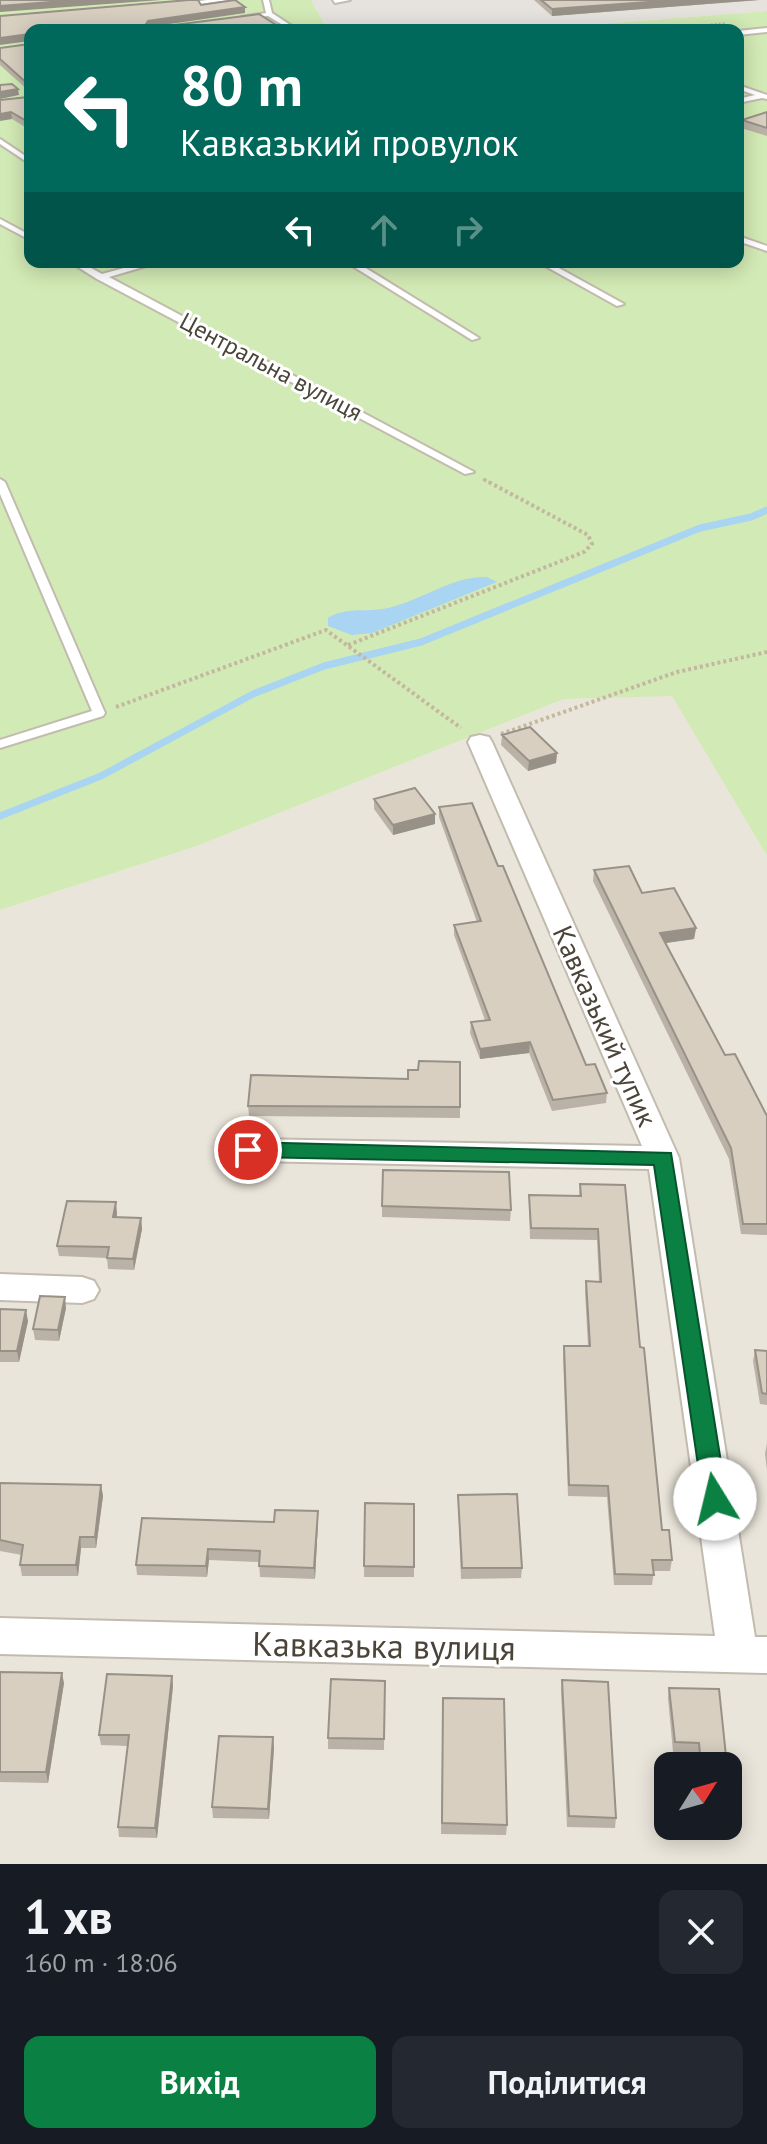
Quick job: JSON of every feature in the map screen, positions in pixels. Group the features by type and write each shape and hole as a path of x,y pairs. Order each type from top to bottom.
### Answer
{"street":[{"name":"Кавказький тупик","path":"480,742 663,1158 753,1655"},
{"path":"248,1150 663,1158"},
{"path":"0,1287 82,1290"},
{"name":"Кавказька вулиця","path":"0,1636 753,1655"}],"lane":[{"path":"173,4 226,0"},
{"path":"266,0 269,14"},
{"path":"335,1 347,0"},
{"path":"240,18 269,14 285,24"},
{"path":"744,32 767,30"},
{"path":"744,89 764,96"},
{"path":"744,100 764,96"},
{"path":"0,141 24,158"},
{"path":"0,156 24,150"},
{"path":"0,221 24,235"},
{"path":"744,240 767,249"},
{"name":"Центральна вулиця","path":"84,268 469,472"},
{"path":"100,277 134,268"},
{"path":"360,268 475,338"},
{"path":"553,268 620,304"},
{"path":"0,482 99,713 0,744"}],"path":[{"path":"718,24 739,22"},
{"path":"347,646 584,552 592,544 588,535 469,472"},
{"path":"99,713 326,630 480,742 677,672 767,652"}],"shaded area":[{"path":"311,0 767,0 767,11 599,24 325,24"},
{"path":"672,695 767,856 767,1864 0,1864 0,910 197,846 564,699"}],"green space":[{"path":"51,0 311,0 325,24 24,24 24,268 744,268 744,24 599,24 767,11 767,856 672,696 564,699 197,846 0,910 0,3"}],"water":[{"path":"487,577 497,582 372,633 352,635 328,626 328,618 341,612 396,606 461,580"}],"building":[{"path":"0,0 76,0 0,6"},
{"path":"189,0 198,0 201,5 235,0 245,7 148,21 146,24 24,24 24,35 0,38 0,16"},
{"path":"541,0 676,0 552,9"},
{"path":"259,14 275,24 182,24"},
{"path":"24,45 24,81 0,59 0,48"},
{"path":"12,84 18,89 0,92 0,85"},
{"path":"24,97 24,120 11,112 0,114 0,100"},
{"path":"767,112 767,128 744,121"},
{"path":"530,727 557,753 529,761 502,735"},
{"path":"415,788 435,814 393,825 374,799"},
{"path":"472,803 498,866 503,866 586,1065 595,1064 607,1093 553,1100 530,1042 480,1049 471,1022 490,1020 454,925 481,921 439,807"},
{"path":"629,866 642,893 674,888 696,928 660,933 725,1055 735,1054 767,1116 767,1224 743,1224 731,1148 594,870"},
{"path":"419,1061 460,1062 460,1107 248,1106 251,1075 408,1079 408,1070 418,1070"},
{"path":"383,1170 509,1172 511,1210 382,1206"},
{"path":"580,1184 625,1185 662,1530 669,1530 672,1560 652,1560 654,1575 615,1574 608,1486 569,1485 564,1346 590,1346 586,1281 601,1282 598,1229 531,1228 529,1195 581,1196"},
{"path":"67,1201 116,1202 113,1217 141,1218 133,1259 107,1258 109,1247 57,1246"},
{"path":"40,1296 65,1297 58,1330 33,1329"},
{"path":"0,1309 26,1310 17,1351 0,1351"},
{"path":"755,1350 767,1351 767,1394 762,1393"},
{"path":"0,1483 101,1485 95,1537 80,1537 76,1565 20,1565 23,1545 0,1540"},
{"path":"517,1494 522,1568 462,1568 458,1495"},
{"path":"365,1503 414,1504 414,1567 364,1566"},
{"path":"275,1510 318,1511 314,1568 259,1566 260,1551 208,1549 206,1566 136,1565 142,1518 274,1522"},
{"path":"0,1672 62,1673 46,1772 0,1772"},
{"path":"107,1674 172,1676 155,1828 118,1827 129,1735 99,1735"},
{"path":"331,1679 385,1681 384,1739 328,1738"},
{"path":"562,1680 608,1682 616,1818 569,1816"},
{"path":"669,1688 719,1689 726,1752 700,1752 699,1743 675,1742"},
{"path":"443,1698 504,1699 507,1825 442,1823"},
{"path":"219,1736 273,1737 268,1809 212,1807"}],"waterway":[{"path":"0,816 101,776 253,694 324,666 421,642 700,528 751,517 767,510"}],"route":[{"path":"248,1150 663,1158 715,1499"}]}
